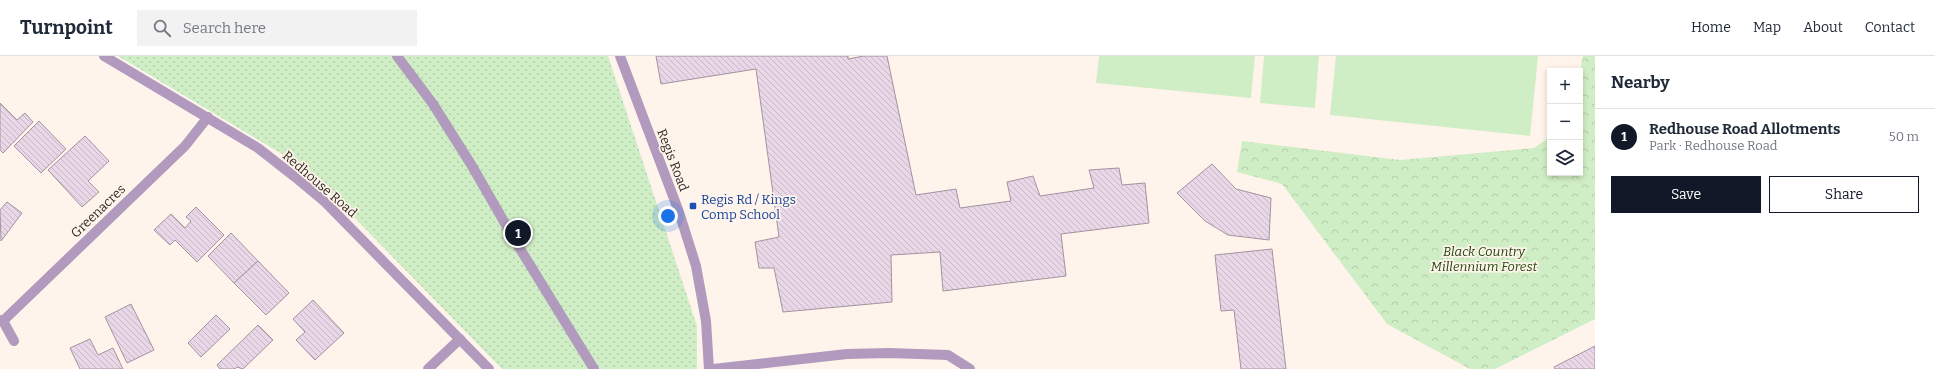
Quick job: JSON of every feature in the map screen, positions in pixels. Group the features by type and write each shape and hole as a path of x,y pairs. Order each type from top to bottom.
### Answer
{"street":[{"name":"Redhouse Road","path":"104,56 258,148 325,202 489,369"},
{"path":"397,56 433,104 468,159 514,239 594,369"},
{"name":"Regis Road","path":"620,56 679,212 696,266 706,322 709,369"},
{"name":"Greenacres","path":"14,341 2,320 185,146 208,117"},
{"path":"428,369 460,339"},
{"path":"713,369 847,354 889,353 948,355 970,369"}],"green space":[{"path":"118,56 608,56 697,326 697,369 502,369 307,169"},
{"path":"1099,56 1255,56 1251,98 1096,83"},
{"path":"1264,56 1319,56 1315,108 1260,103"},
{"path":"1336,56 1538,56 1530,136 1330,115"},
{"name":"Black Country Millennium Forest","path":"1583,56 1595,56 1595,319 1495,369 1470,369 1387,324 1282,184 1237,172 1242,141 1400,160 1534,148 1547,139 1547,176 1583,176 1583,68 1581,68"}],"building":[{"path":"656,56 848,56 848,59 864,56 887,56 916,195 956,189 960,208 1011,201 1007,182 1033,176 1040,196 1094,188 1089,170 1119,168 1122,185 1145,183 1149,223 1061,234 1066,276 943,291 940,252 891,255 892,302 783,312 774,268 759,268 755,242 779,237 756,69 661,84"},
{"path":"0,103 17,120 25,113 33,122 3,153 0,150"},
{"path":"39,121 66,149 41,173 14,146"},
{"path":"85,136 109,161 88,181 99,192 82,207 48,170"},
{"path":"1212,164 1236,189 1271,198 1269,240 1228,235 1205,221 1177,193"},
{"path":"7,202 22,213 1,241 0,210"},
{"path":"196,207 224,235 197,262 175,240 170,245 154,230 171,214 185,228 191,221 186,217"},
{"path":"231,233 258,261 234,283 208,256"},
{"path":"1272,249 1286,369 1241,369 1234,310 1221,311 1215,255"},
{"path":"258,261 289,293 266,315 234,283"},
{"path":"313,300 344,333 315,360 296,340 305,332 293,319"},
{"path":"131,304 154,350 127,363 105,317"},
{"path":"216,315 230,329 201,357 188,343"},
{"path":"258,325 273,340 243,369 237,367 235,369 220,369 217,365"},
{"path":"90,339 98,355 113,348 123,369 80,369 70,348"},
{"path":"1595,346 1595,369 1555,369 1554,367"}],"place":[{"name":"Regis Rd / Kings Comp School","path":"693,206"},
{"name":"Redhouse Road Allotments","path":"518,233"}]}
